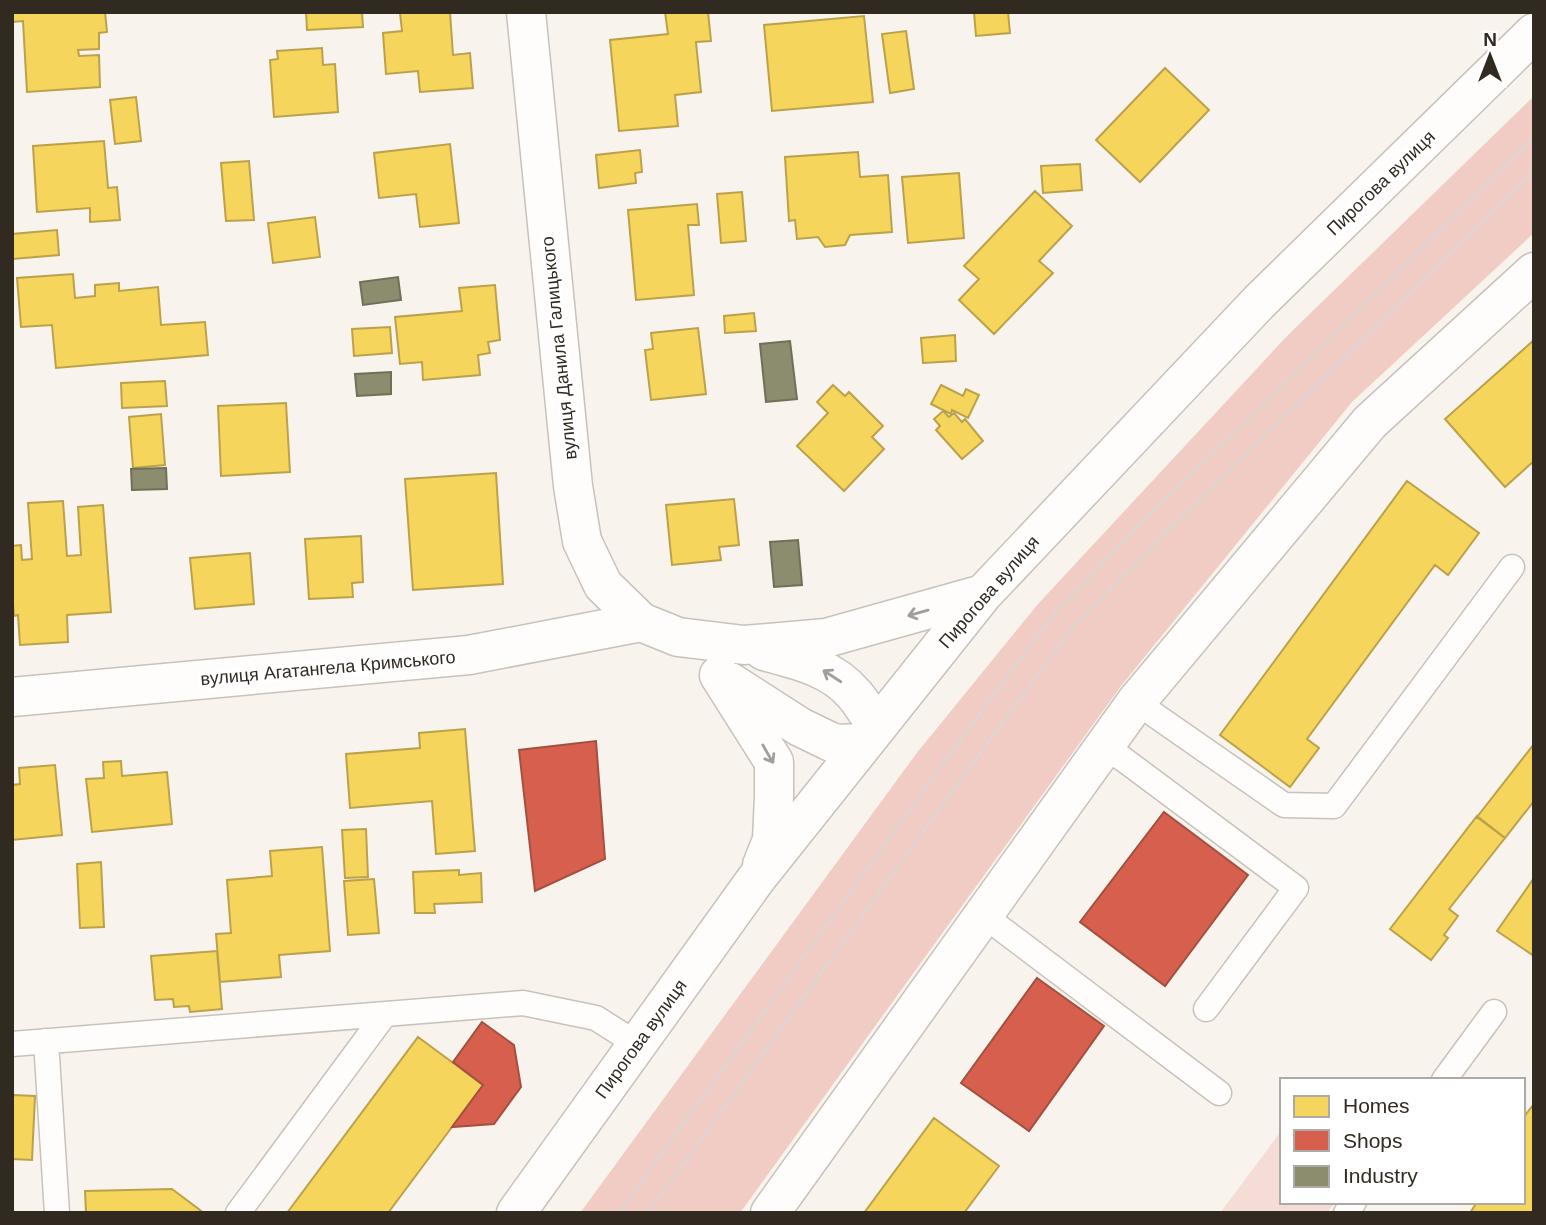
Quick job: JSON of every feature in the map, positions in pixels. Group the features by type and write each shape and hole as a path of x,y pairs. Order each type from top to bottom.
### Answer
{"main road":[{"name":"вулиця Данила Галицького","path":"526,12 573,486 582,541 603,584 641,622 678,637 744,645 826,638 984,594"},
{"name":"Пирогова вулиця","path":"516,1213 756,879 984,594 1259,302 1534,33"},
{"path":"770,1213 1136,702 1370,422 1534,272"},
{"name":"вулиця Агатангела Кримського","path":"12,697 469,655 641,622"},
{"name":"вулиця Данила Галицького","path":"678,637 719,675 800,727 836,744 870,735"},
{"path":"744,645 812,664 836,677 854,694 870,735"},
{"path":"719,675 774,762 772,840 756,879"}],"lane":[{"path":"1136,702 1284,805 1334,806 1512,567"},
{"path":"1104,747 1296,888 1206,1009"},
{"path":"983,915 1219,1093"},
{"path":"12,1044 523,1003 596,1018 638,1044"},
{"path":"1445,1078 1494,1012"},
{"path":"238,1213 385,1014"},
{"path":"46,1041 57,1213"}],"shaded area":[{"path":"1534,96 1534,233 1352,402 1121,686 740,1213 580,1213 916,754 1038,604 1287,336"},
{"path":"1280,1133 1280,1204 1334,1204 1327,1213 1220,1213"}],"building: Homes":[{"path":"12,12 105,12 107,32 99,33 99,49 78,50 79,56 99,55 100,87 27,92 23,21 12,22"},
{"path":"306,12 362,12 363,27 307,30"},
{"path":"450,12 453,55 470,53 473,88 420,92 418,71 386,74 383,33 402,31 400,13"},
{"path":"665,12 708,12 711,41 696,42 701,92 675,95 678,126 619,131 610,40 668,34"},
{"path":"974,12 1008,12 1010,33 976,36"},
{"path":"864,16 873,102 772,111 764,25"},
{"path":"906,31 914,89 890,93 882,34"},
{"path":"322,48 323,65 335,64 338,112 274,117 270,60 278,59 277,51"},
{"path":"1165,68 1209,110 1140,182 1096,140"},
{"path":"136,97 141,141 115,144 110,100"},
{"path":"104,141 108,188 117,187 120,220 90,222 90,208 37,212 33,146"},
{"path":"450,144 459,223 420,227 416,194 379,198 374,153"},
{"path":"640,150 642,172 635,173 636,183 599,188 596,155"},
{"path":"858,152 860,177 888,175 892,232 850,235 845,245 825,247 818,237 797,239 795,220 789,221 785,157"},
{"path":"249,161 254,220 226,221 221,163"},
{"path":"1080,164 1082,190 1043,193 1041,166"},
{"path":"959,173 964,238 908,243 902,177"},
{"path":"1035,191 1072,226 1039,261 1053,273 994,334 959,300 979,279 964,266"},
{"path":"742,192 746,241 721,243 717,194"},
{"path":"697,204 699,225 688,225 694,295 636,300 628,210"},
{"path":"315,217 320,257 273,263 268,223"},
{"path":"57,230 59,255 13,259 12,234"},
{"path":"73,274 75,298 95,296 95,285 119,283 119,291 158,287 161,325 205,322 208,355 56,368 52,325 21,327 17,278"},
{"path":"495,285 500,340 488,342 490,353 478,355 480,375 423,380 422,362 400,364 395,317 462,311 459,288"},
{"path":"754,313 756,331 725,333 724,316"},
{"path":"390,327 392,353 354,356 352,329"},
{"path":"698,328 706,394 651,400 645,350 653,349 651,333"},
{"path":"955,335 956,361 923,363 921,338"},
{"path":"1534,340 1534,461 1505,487 1445,419"},
{"path":"165,381 167,406 122,408 121,383"},
{"path":"833,385 845,396 849,392 883,426 872,437 884,449 844,491 797,446 828,413 817,402"},
{"path":"941,385 963,396 966,389 979,395 968,418 952,410 951,414 931,404"},
{"path":"286,403 290,472 221,476 218,406"},
{"path":"943,411 949,417 954,413 962,422 965,419 983,441 962,459 936,430 940,426 934,419"},
{"path":"161,414 165,465 133,468 129,417"},
{"path":"496,473 503,584 413,590 405,479"},
{"path":"1407,481 1479,533 1448,575 1435,565 1307,739 1319,748 1290,787 1220,735"},
{"path":"734,499 739,545 719,547 721,560 672,565 666,505"},
{"path":"63,501 67,556 81,555 78,507 103,505 111,612 67,615 68,642 20,645 18,615 14,616 12,592 12,546 21,545 22,560 32,559 28,503"},
{"path":"361,536 363,582 352,583 353,597 309,599 305,539"},
{"path":"250,553 254,604 195,609 190,558"},
{"path":"465,729 475,851 436,854 432,801 350,808 346,754 420,748 419,733"},
{"path":"1534,744 1534,801 1505,838 1477,817"},
{"path":"121,761 122,776 167,772 172,824 92,832 86,779 104,778 103,762"},
{"path":"55,765 62,835 12,840 12,785 20,784 19,768"},
{"path":"1477,816 1505,838 1449,909 1458,916 1444,935 1448,938 1431,960 1390,929"},
{"path":"366,829 368,877 345,878 342,830"},
{"path":"322,847 330,951 279,955 281,977 220,982 216,934 231,933 227,880 272,876 270,851"},
{"path":"101,862 104,927 80,928 77,864"},
{"path":"459,870 459,875 481,873 482,902 434,904 435,913 415,913 413,872"},
{"path":"1534,878 1534,956 1497,931"},
{"path":"374,879 379,933 348,935 344,881"},
{"path":"217,951 222,1009 190,1012 189,1006 174,1007 173,999 155,1000 151,956"},
{"path":"418,1037 483,1085 388,1213 287,1213"},
{"path":"12,1095 35,1096 32,1160 12,1159"},
{"path":"1534,1104 1534,1213 1470,1213 1476,1204 1525,1204 1525,1115"},
{"path":"934,1118 999,1166 964,1213 864,1213"},
{"path":"172,1189 204,1213 86,1213 85,1191"}],"building: Shops":[{"path":"596,741 605,859 535,891 519,750"},
{"path":"1164,812 1248,875 1165,986 1080,922"},
{"path":"1037,978 1104,1026 1029,1131 961,1083"},
{"path":"482,1022 514,1045 521,1087 494,1124 452,1127 483,1085 453,1062"}],"building: Industry":[{"path":"398,277 401,300 363,305 360,282"},
{"path":"790,341 797,399 766,402 760,344"},
{"path":"391,372 391,394 357,396 355,374"},
{"path":"166,468 167,489 132,490 131,469"},
{"path":"798,540 802,585 774,587 770,542"}],"tram line":[{"path":"619,1213 1056,611 1534,137"},
{"path":"648,1213 1073,627 1166,532 1534,171"}]}
